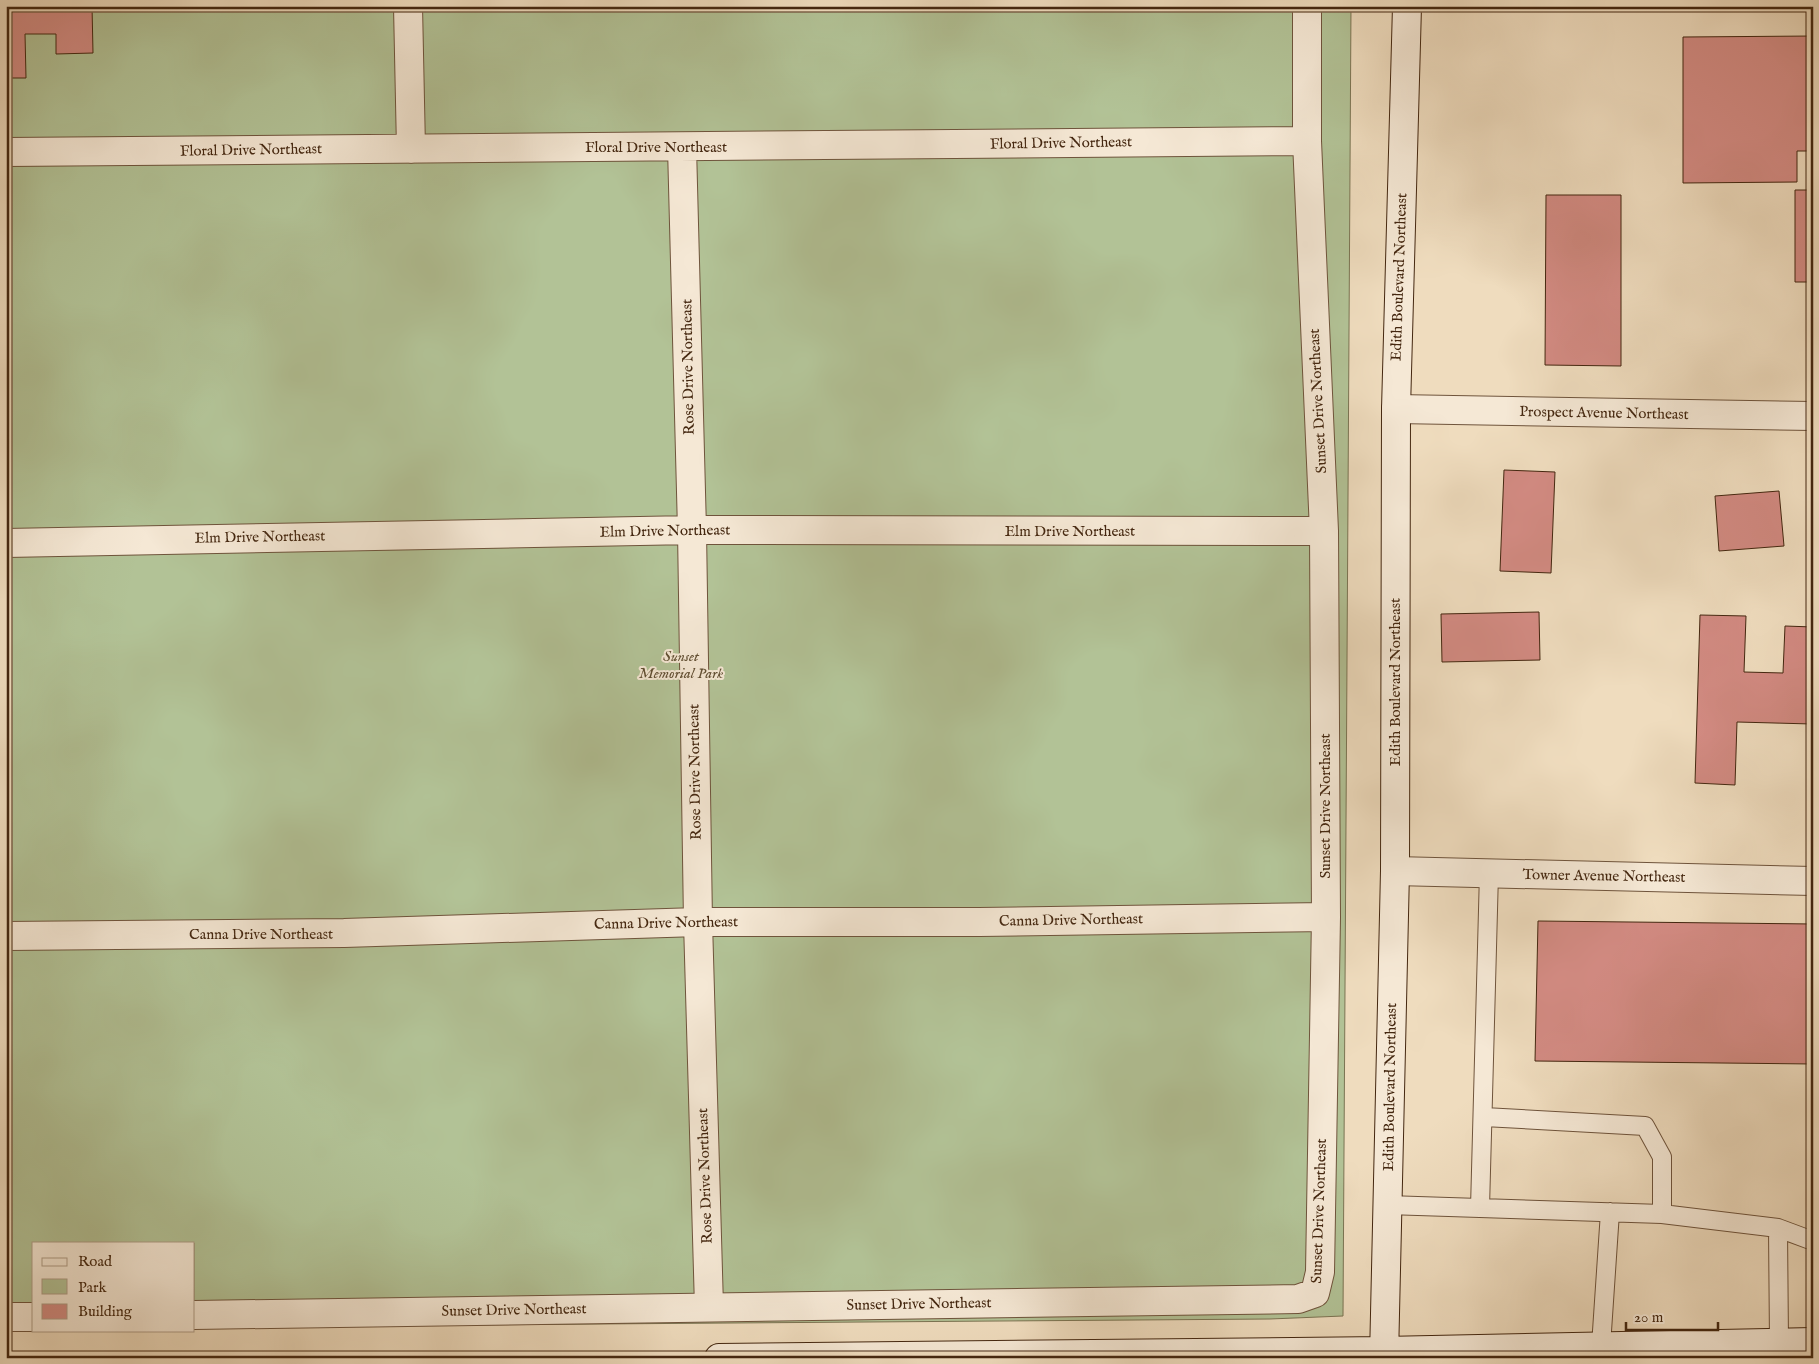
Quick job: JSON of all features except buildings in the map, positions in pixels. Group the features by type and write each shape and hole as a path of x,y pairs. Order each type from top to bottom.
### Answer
{"street":[{"path":"408,6 412,149"},
{"name":"Sunset Drive Northeast","path":"195,1315 1298,1299 1315,1293 1320,1272 1326,917 1324,532 1307,141 1307,6"},
{"name":"Edith Boulevard Northeast","path":"1384,1354 1395,871 1396,409 1407,6"},
{"name":"Floral Drive Northeast","path":"6,152 1307,141"},
{"name":"Rose Drive Northeast","path":"682,146 692,530 698,922 709,1307"},
{"name":"Prospect Avenue Northeast","path":"1396,409 1813,416"},
{"name":"Elm Drive Northeast","path":"6,542 692,530 1324,532"},
{"name":"Towner Avenue Northeast","path":"1395,871 1813,881"},
{"name":"Canna Drive Northeast","path":"6,936 344,933 698,922 979,922 1326,917"},
{"path":"6,1317 32,1317"},
{"path":"720,1358 1384,1354 1601,1346 1813,1342"}],"lane":[{"path":"1480,1208 1484,1117 1489,873"},
{"path":"1484,1117 1644,1126 1662,1157 1662,1214"},
{"path":"1387,1205 1662,1214 1778,1228 1813,1241"},
{"path":"1601,1346 1610,1212"},
{"path":"1778,1228 1779,1342"}],"green space":[{"name":"Sunset Memorial Park","path":"6,6 1351,6 1343,1316 1270,1319 195,1327 195,1242 32,1242 32,1328 6,1329"}]}
